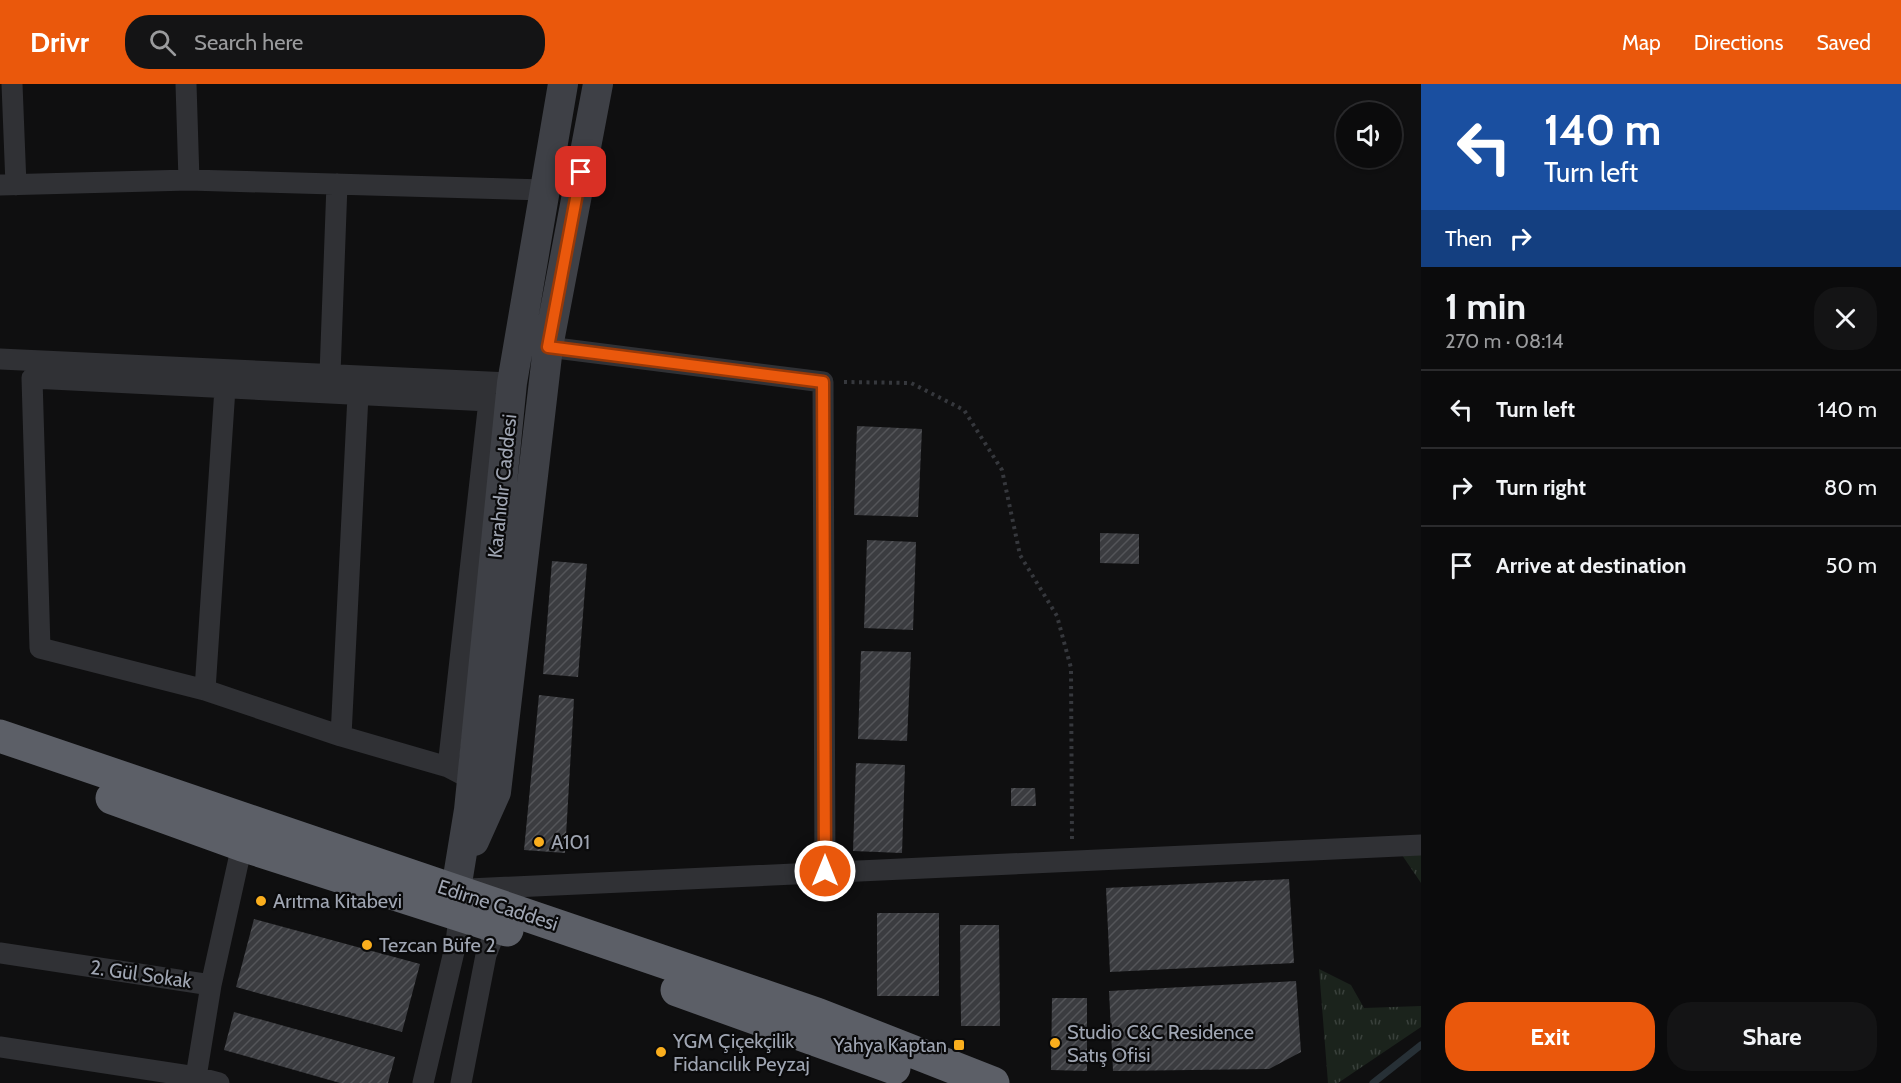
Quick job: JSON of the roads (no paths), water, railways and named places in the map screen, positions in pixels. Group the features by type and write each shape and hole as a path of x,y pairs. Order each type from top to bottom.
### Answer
{"highway":[{"name":"Edirne Caddesi","path":"0,736 456,894 817,1014 993,1083"},
{"name":"Edirne Caddesi","path":"0,759 242,845 456,894 497,927 937,1083"}],"street":[{"path":"12,84 8,185 189,180 546,190"},
{"path":"186,84 189,180"},
{"name":"Karahıdır Caddesi","path":"456,894 469,810 459,773 517,344 563,84"},
{"path":"423,1083 456,943 456,894 496,792 548,347 598,84"},
{"path":"330,374 337,184"},
{"path":"548,347 823,382 825,871"},
{"path":"0,359 512,383"},
{"path":"32,378 358,395 489,401 459,773 205,690 40,648 32,378"},
{"path":"205,690 225,388"},
{"path":"341,736 358,395"},
{"name":"2. Gül Sokak","path":"0,953 211,985 242,845"},
{"path":"456,894 825,871 1421,845"},
{"path":"461,1083 486,955 497,927"},
{"path":"195,1080 211,985"},
{"path":"0,1047 219,1083"}],"waterway":[{"path":"1373,1083 1421,1045"}],"place":[{"name":"A101","path":"539,842"},
{"name":"Arıtma Kitabevi","path":"261,901"},
{"name":"Tezcan Büfe 2","path":"367,945"},
{"name":"Studio C&C Residence Satış Ofisi","path":"1055,1043"},
{"name":"Yahya Kaptan","path":"959,1045"},
{"name":"YGM Çiçekçilik Fidancılık Peyzaj","path":"661,1052"}]}
